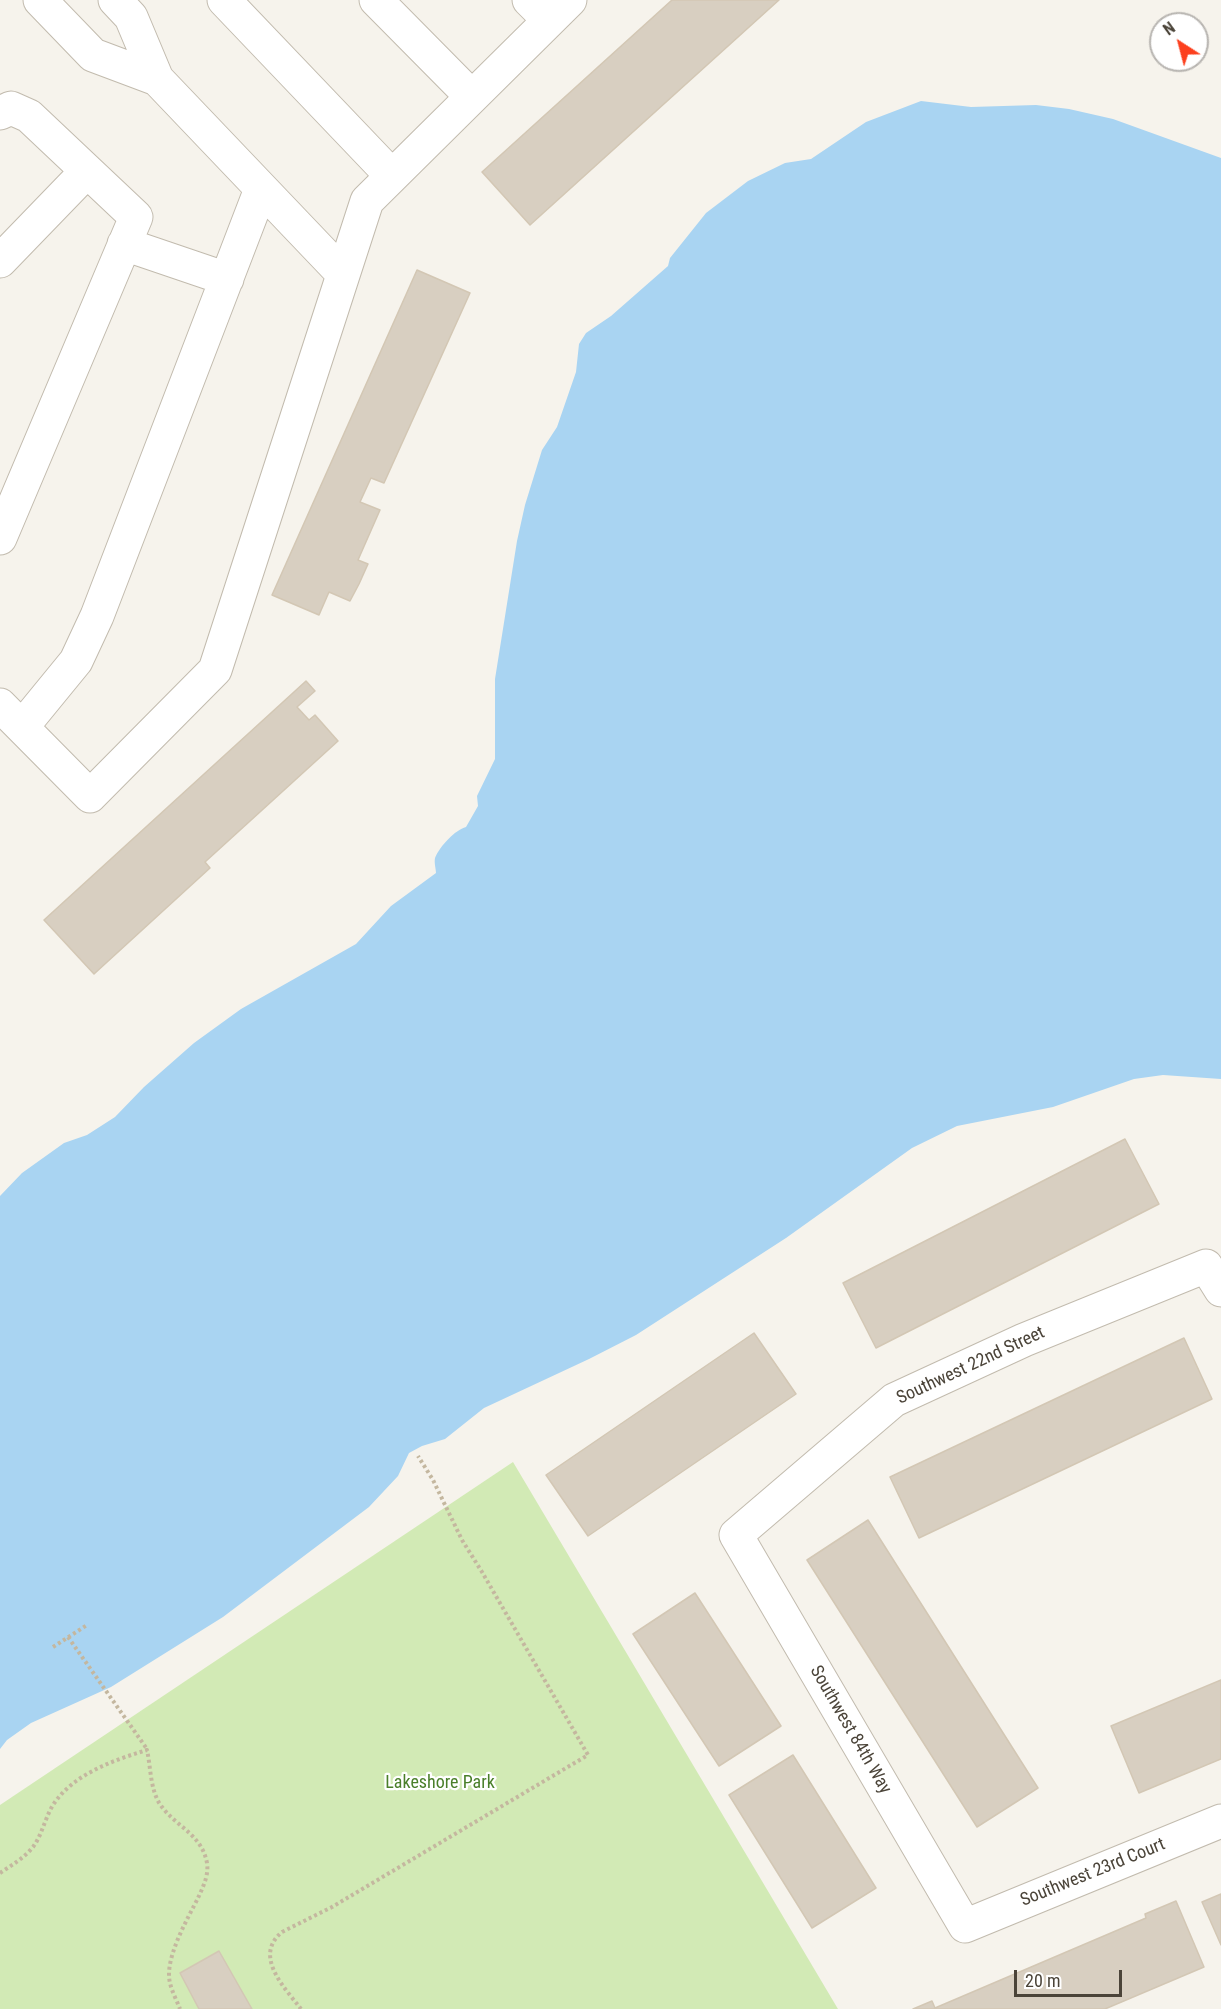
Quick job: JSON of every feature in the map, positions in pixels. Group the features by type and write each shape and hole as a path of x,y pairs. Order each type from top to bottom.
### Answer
{"street":[{"path":"40,0 93,55 157,79"},
{"path":"116,0 131,17 157,79 343,274"},
{"path":"224,0 392,176"},
{"path":"376,0 472,96"},
{"path":"261,189 97,616 76,661 11,716 90,796 215,670 367,201 472,96 549,7"},
{"path":"0,113 11,108 29,116 136,217 0,538"},
{"path":"0,261 87,171"},
{"path":"124,244 227,279"},
{"name":"Southwest 22nd Street","path":"736,1535 894,1400 1024,1340 1214,1278"},
{"name":"Southwest 84th Way","path":"736,1535 965,1926"},
{"name":"Southwest 23rd Court","path":"965,1926 1221,1821"}],"path":[{"path":"301,2009 273,1970 269,1957 274,1938 332,1907 588,1755 462,1540 433,1480 418,1456"},
{"path":"53,1647 87,1625"},
{"path":"68,1637 147,1749 154,1791 162,1807 193,1835 203,1850 207,1864 206,1880 186,1922 169,1967 170,1983 180,2009"},
{"path":"0,1873 20,1860 34,1846 54,1804 69,1785 116,1761 147,1749"}],"green space":[{"name":"Lakeshore Park","path":"513,1462 838,2009 0,2009 0,1805"}],"water":[{"path":"921,101 971,107 1036,105 1069,109 1113,119 1221,158 1221,1079 1163,1075 1134,1079 1053,1107 957,1126 912,1148 786,1238 636,1335 484,1408 445,1439 422,1446 409,1453 398,1476 369,1507 223,1617 111,1687 31,1723 7,1740 0,1749 0,1196 22,1173 64,1143 87,1135 115,1117 144,1087 194,1043 241,1009 356,944 391,906 436,873 437,853 453,835 466,827 478,806 477,796 495,759 495,679 517,541 525,505 542,450 557,427 576,372 579,344 586,333 611,316 668,266 670,258 706,213 748,181 785,163 811,159 866,122"}],"building":[{"path":"672,0 779,0 530,225 482,172"},
{"path":"417,270 470,293 384,483 371,478 360,502 380,510 358,560 368,564 359,584 350,601 329,592 319,615 272,595"},
{"path":"306,681 315,691 297,707 309,720 315,715 338,741 205,862 210,868 94,974 44,920"},
{"path":"1125,1139 1159,1204 876,1348 843,1283"},
{"path":"754,1333 796,1394 588,1536 546,1475"},
{"path":"1184,1338 1212,1399 919,1538 890,1477"},
{"path":"868,1520 1038,1788 977,1827 807,1560"},
{"path":"695,1593 781,1726 719,1766 633,1634"},
{"path":"1221,1680 1221,1759 1139,1793 1111,1726"},
{"path":"793,1755 876,1888 812,1928 729,1795"},
{"path":"1221,1894 1221,1945 1202,1902"},
{"path":"1176,1901 1204,1967 1105,2009 913,2009 932,2001 935,2008 1146,1918 1145,1914"},
{"path":"219,1951 252,2009 199,2009 180,1973"}]}
